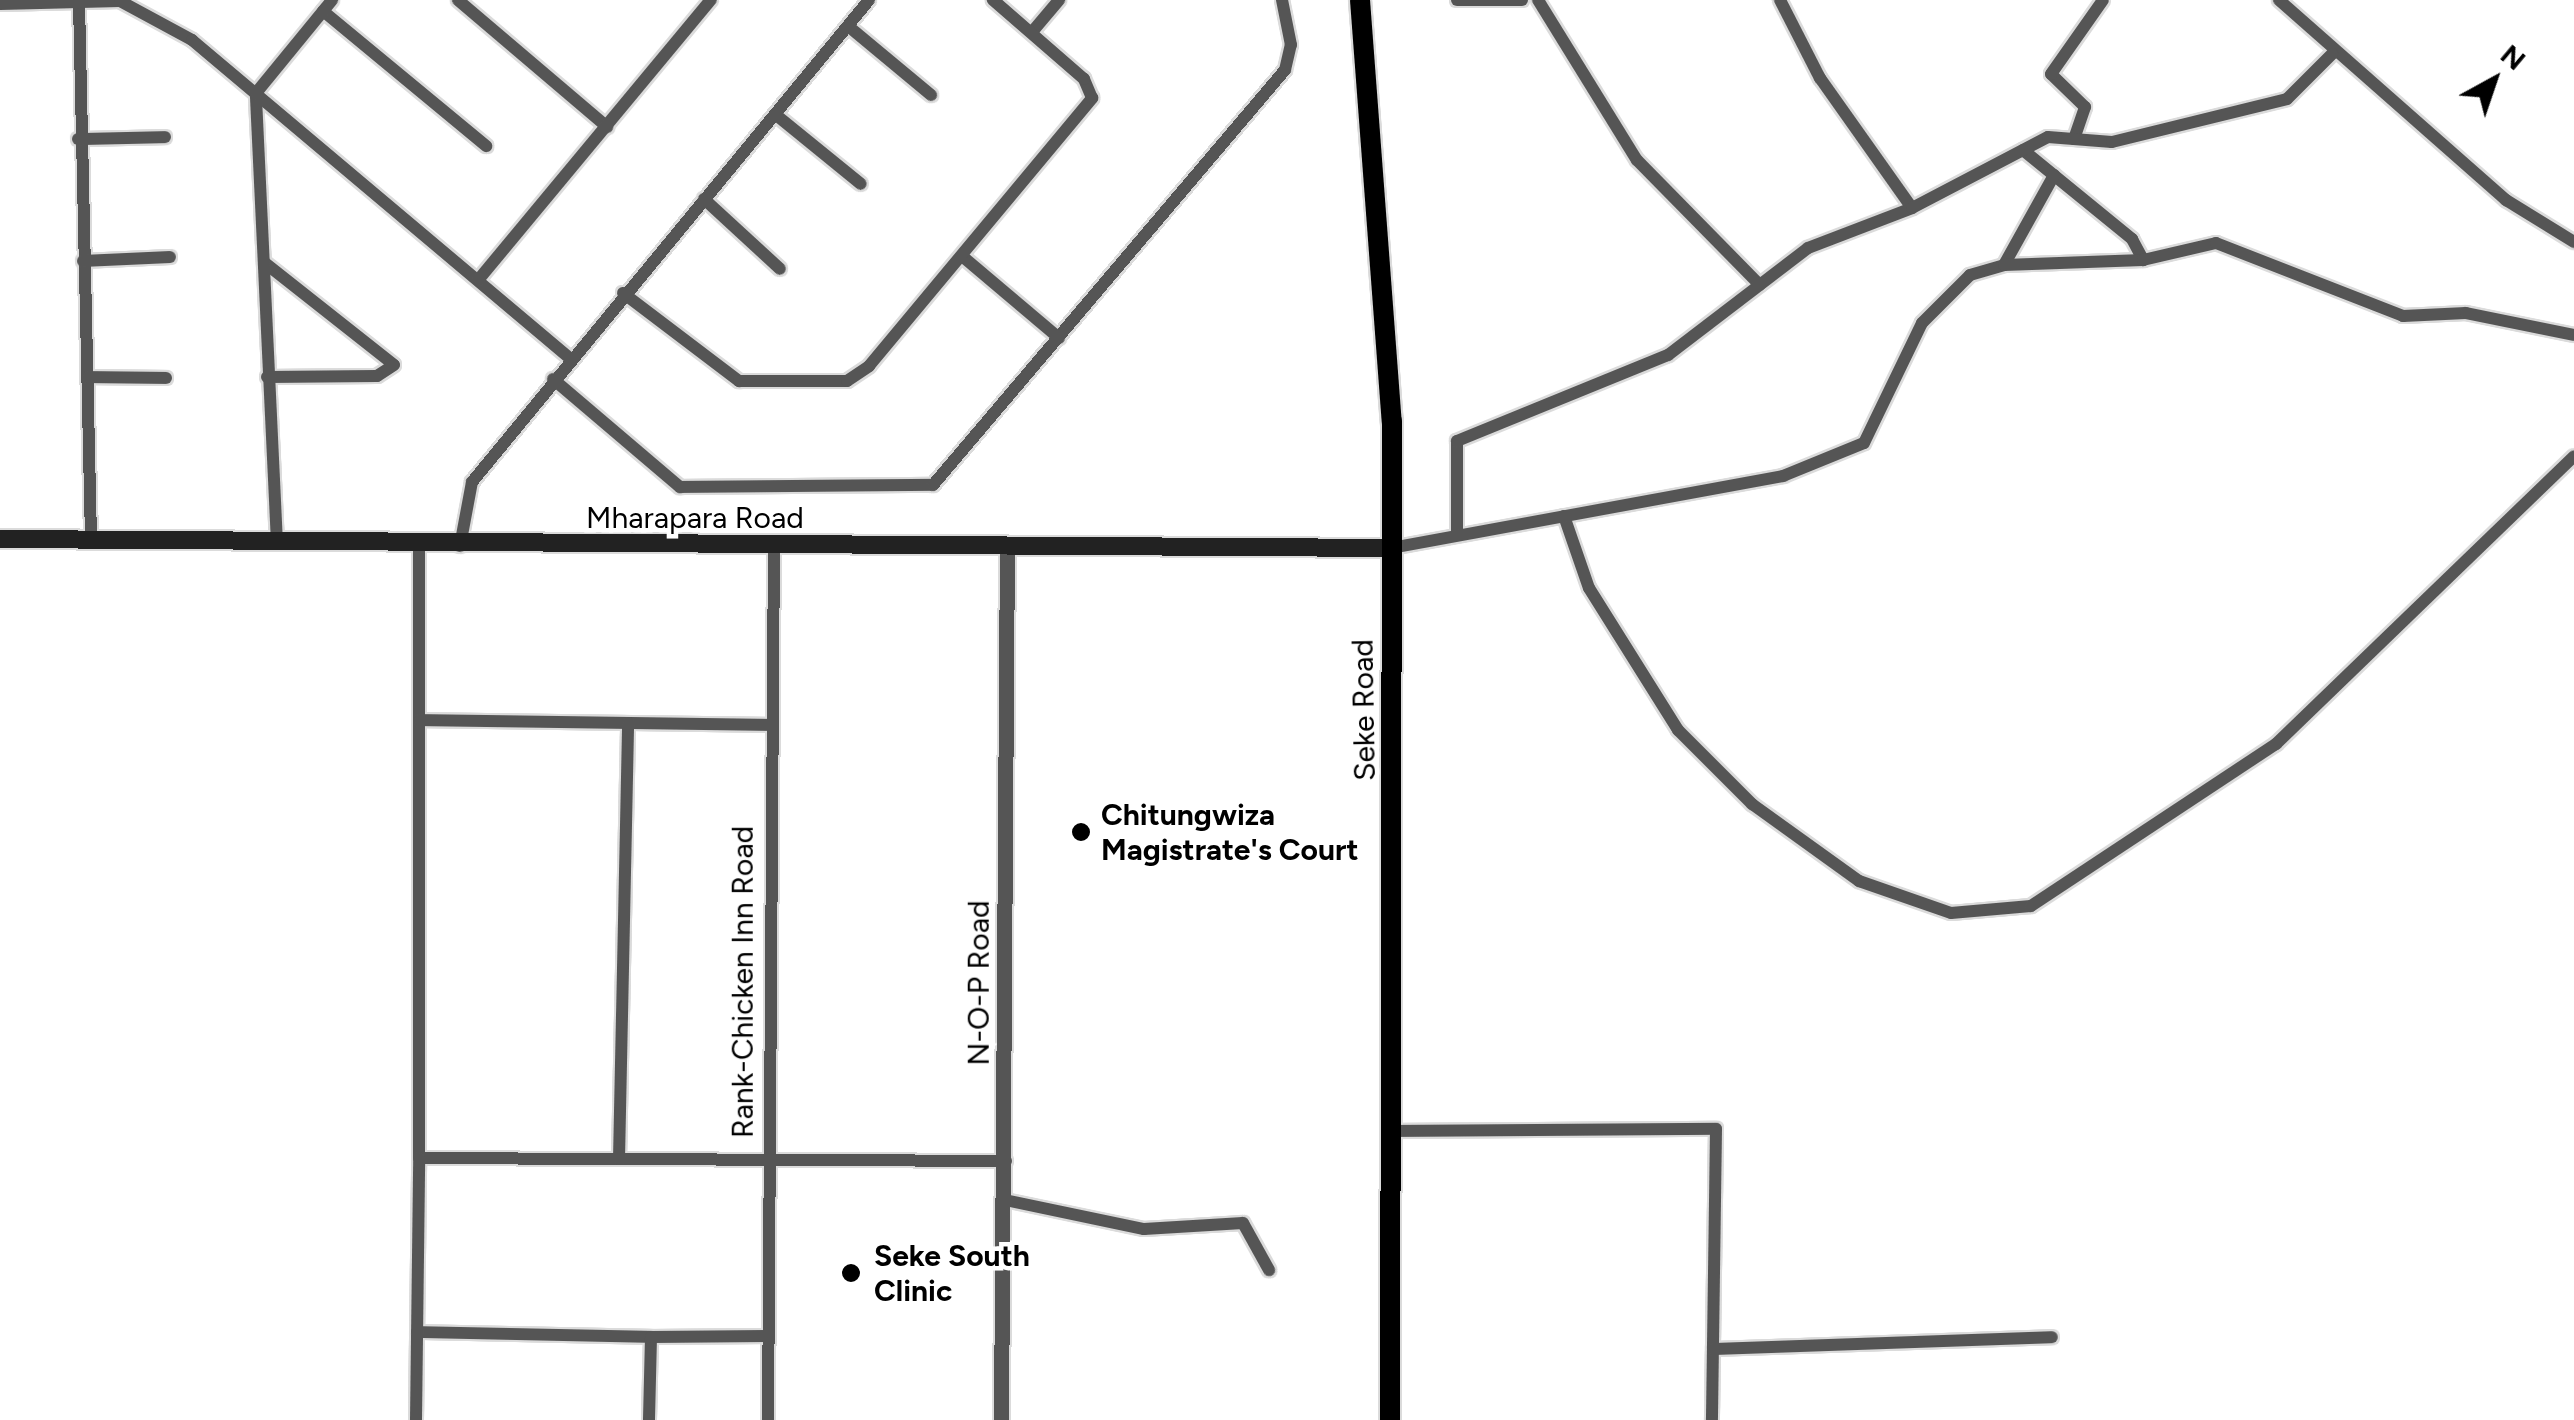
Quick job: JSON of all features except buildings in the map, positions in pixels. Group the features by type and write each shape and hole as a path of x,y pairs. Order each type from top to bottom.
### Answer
{"main road":[{"name":"Seke Road","path":"1360,0 1378,155 1391,548 1390,1420"},
{"name":"Mharapara Road","path":"0,539 418,546 1391,548"}],"street":[{"path":"458,0 607,127"},
{"path":"479,279 711,0"},
{"path":"460,546 472,482 569,358 870,0"},
{"path":"624,293 739,381 847,381 962,256 1092,98 1032,32 993,0"},
{"path":"1032,32 1059,0"},
{"path":"553,380 680,487 934,485 1285,70 1291,44 1282,0"},
{"path":"1457,0 1522,0"},
{"path":"1538,0 1637,160 1760,285"},
{"path":"1780,0 1820,78 1912,208"},
{"path":"2074,139 2085,107 2051,74 2103,0"},
{"path":"2278,0 2332,54 2506,200 2574,242"},
{"path":"0,4 120,1 192,40 569,358"},
{"path":"79,2 78,140 91,541"},
{"path":"277,543 256,92 328,6 486,146"},
{"path":"848,26 931,95"},
{"path":"1457,533 1457,442 1668,355 1808,248 1912,208 2048,137 2112,142 2287,99 2332,54"},
{"path":"776,115 861,184"},
{"path":"78,140 165,138"},
{"path":"2023,150 2143,260"},
{"path":"2004,265 2054,175"},
{"path":"704,199 780,269"},
{"path":"1391,548 1783,476 1864,443 1922,323 1970,275 2004,265 2143,260 2216,243 2402,316 2466,313 2574,335"},
{"path":"962,256 1059,338"},
{"path":"82,261 170,257"},
{"path":"265,263 394,364 378,376 267,378"},
{"path":"88,377 166,378"},
{"path":"1564,516 1589,588 1678,730 1752,804 1858,881 1951,913 2031,906 2276,744 2574,456"},
{"name":"Rank-Chicken Inn Road","path":"768,1420 766,1166 774,545"},
{"path":"416,1420 420,1158 418,546"},
{"name":"N-O-P Road","path":"1002,1420 1008,546"},
{"path":"420,720 770,725"},
{"path":"619,1159 628,723"},
{"path":"1393,1131 1716,1129 1712,1420"},
{"path":"420,1158 619,1159 766,1166 1006,1161"},
{"path":"1006,1200 1144,1229 1243,1223 1269,1270"},
{"path":"417,1332 766,1336"},
{"path":"649,1420 652,1337"},
{"path":"1713,1349 2052,1337"}],"place":[{"name":"Chitungwiza Magistrate's Court","path":"1081,832"},
{"name":"Seke South Clinic","path":"851,1273"}]}
